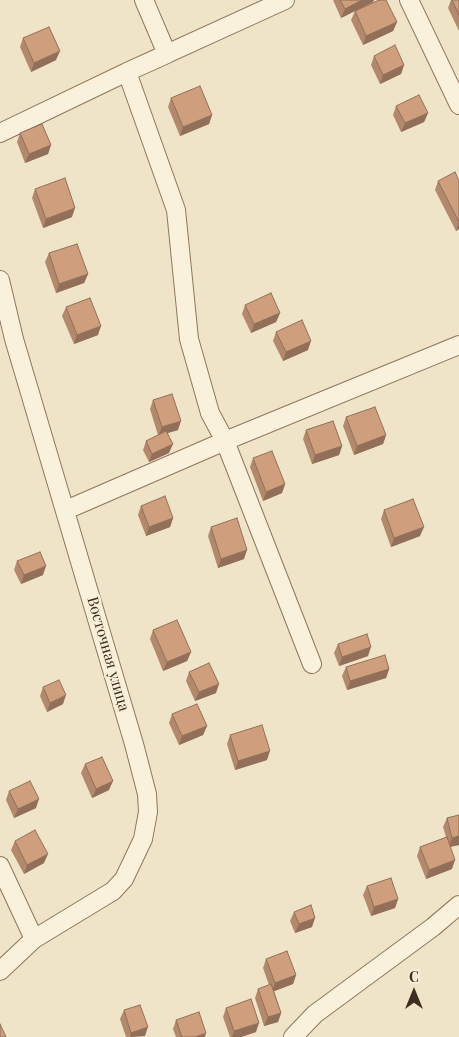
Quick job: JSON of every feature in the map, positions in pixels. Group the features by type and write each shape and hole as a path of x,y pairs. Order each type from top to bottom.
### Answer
{"street":[{"path":"144,0 172,52"},
{"path":"0,133 127,72 285,0"},
{"path":"409,0 459,104"},
{"path":"127,72 176,210 189,340 210,413 225,440 312,664"},
{"name":"Восточная улица","path":"0,280 14,339 134,744 147,794 148,812 143,839 124,879 113,891 34,939 0,971"},
{"path":"66,510 225,440 459,345"},
{"path":"0,866 34,939"},
{"path":"293,1037 315,1014 433,927 459,905"}],"building":[{"path":"340,0 362,0 345,9"},
{"path":"379,0 386,0 397,22 366,36 355,11"},
{"path":"452,0 459,0 459,15"},
{"path":"49,27 60,51 34,63 23,38"},
{"path":"395,45 404,65 383,75 374,56"},
{"path":"200,86 212,115 183,127 171,98"},
{"path":"419,95 428,113 405,123 396,106"},
{"path":"42,124 51,145 29,154 20,133"},
{"path":"455,172 459,181 459,222 438,181"},
{"path":"65,178 75,208 46,219 35,189"},
{"path":"77,244 88,274 59,284 49,253"},
{"path":"271,293 280,313 254,324 245,305"},
{"path":"90,298 101,326 77,335 66,307"},
{"path":"302,320 311,341 286,352 276,332"},
{"path":"172,394 181,421 162,427 153,400"},
{"path":"375,407 386,435 357,446 346,417"},
{"path":"333,421 342,446 315,455 306,430"},
{"path":"166,431 173,444 152,454 146,441"},
{"path":"272,451 285,484 266,492 253,458"},
{"path":"165,496 173,518 149,527 141,506"},
{"path":"413,499 424,527 394,538 384,510"},
{"path":"237,518 247,550 221,559 211,527"},
{"path":"40,552 46,566 24,575 17,561"},
{"path":"177,620 191,652 167,662 153,630"},
{"path":"367,634 371,647 342,657 338,644"},
{"path":"385,655 389,669 350,681 346,667"},
{"path":"209,663 219,684 199,692 189,672"},
{"path":"59,680 66,695 50,703 43,687"},
{"path":"197,704 207,726 182,736 172,714"},
{"path":"262,725 270,751 238,761 230,735"},
{"path":"102,757 113,781 96,789 85,764"},
{"path":"30,781 39,799 18,809 9,791"},
{"path":"459,815 459,836 452,838 447,818"},
{"path":"35,830 48,854 27,865 15,841"},
{"path":"447,837 455,860 429,870 420,847"},
{"path":"391,878 398,899 374,907 367,886"},
{"path":"311,905 315,918 299,924 294,912"},
{"path":"287,951 296,975 275,983 266,959"},
{"path":"271,984 281,1013 268,1017 258,989"},
{"path":"251,999 259,1023 234,1031 226,1008"},
{"path":"140,1005 148,1027 131,1033 124,1010"},
{"path":"199,1012 206,1033 195,1037 182,1037 176,1020"},
{"path":"0,1024 6,1037 0,1037"}]}
